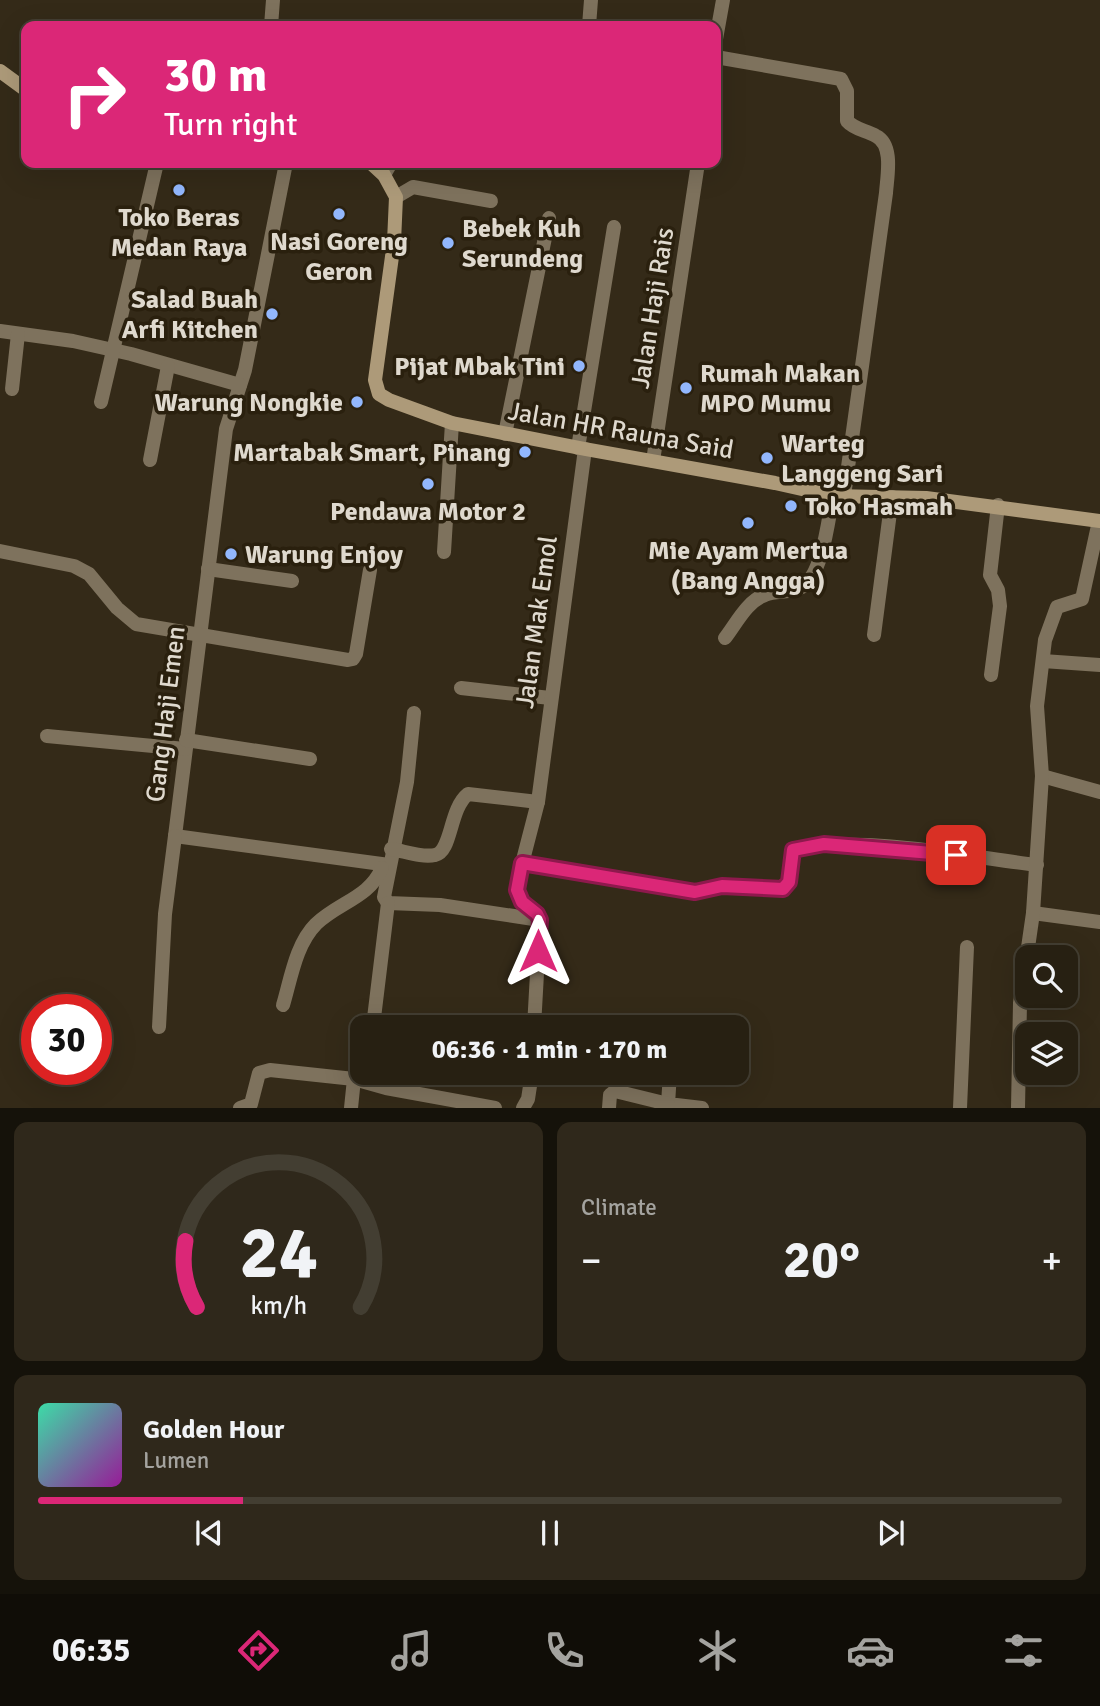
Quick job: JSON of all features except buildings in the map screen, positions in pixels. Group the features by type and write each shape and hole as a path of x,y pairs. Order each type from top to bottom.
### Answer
{"main road":[{"path":"0,71 21,86"},
{"path":"387,169 396,197"},
{"name":"Jalan HR Rauna Said","path":"396,197 394,242 375,387 389,400 452,423 839,496 998,505 1100,521"}],"street":[{"path":"589,21 591,0"},
{"path":"719,21 723,0"},
{"path":"270,2 271,21"},
{"path":"721,58 841,79 847,91 847,121 852,127 880,138 888,155 886,193 839,496 818,565 812,577 802,587 765,594 753,601 725,638"},
{"path":"101,402 156,168"},
{"name":"Gang Haji Emen","path":"285,168 245,370 226,429 175,836 386,865"},
{"name":"Jalan Haji Rais","path":"653,461 697,168"},
{"path":"396,197 413,187 491,201"},
{"path":"505,434 549,218"},
{"name":"Jalan Mak Emol","path":"540,920 537,914 522,902 517,890 538,802 581,448 614,227"},
{"path":"0,331 112,350 240,385"},
{"path":"12,388 18,334"},
{"path":"150,460 168,366"},
{"path":"443,552 452,423"},
{"path":"874,635 892,497"},
{"path":"991,675 1000,606 998,590 990,575 998,505"},
{"path":"1018,1108 1020,1003 1033,913 1042,776 1036,721 1042,660 1045,640 1057,607 1079,602 1084,594 1100,521"},
{"path":"0,551 74,566 89,574 117,608 136,624 353,659 370,570"},
{"path":"208,569 292,581"},
{"path":"1042,660 1100,665"},
{"path":"461,688 550,698"},
{"path":"374,1015 388,903 384,897 386,865 407,782 414,713"},
{"path":"47,736 186,745 310,759"},
{"path":"1042,776 1100,792"},
{"path":"391,849 433,856 441,853 447,846 454,810 468,794 538,802"},
{"path":"159,1027 165,914 175,836"},
{"path":"522,863 695,892 722,886 783,889 789,882 793,850 824,844 930,852 1037,865"},
{"path":"283,1004 297,956 311,930 326,915 370,888 386,865"},
{"path":"388,903 440,905 540,920 535,1015"},
{"path":"1033,913 1100,922"},
{"path":"960,1108 967,947"},
{"path":"248,1106 255,1078 262,1072 350,1079"},
{"path":"351,1108 353,1085"},
{"path":"381,1085 495,1108"},
{"path":"523,1108 528,1099 530,1085"},
{"path":"668,1104 669,1085"},
{"path":"609,1108 610,1094 615,1091 668,1104 702,1108"}],"place":[{"name":"Toko Beras Medan Raya","path":"179,190"},
{"name":"Nasi Goreng Geron","path":"339,214"},
{"name":"Bebek Kuh Serundeng","path":"448,243"},
{"name":"Salad Buah Arfi Kitchen","path":"272,314"},
{"name":"Pijat Mbak Tini","path":"579,366"},
{"name":"Rumah Makan MPO Mumu","path":"686,388"},
{"name":"Warung Nongkie","path":"357,402"},
{"name":"Martabak Smart, Pinang","path":"525,452"},
{"name":"Warteg Langgeng Sari","path":"767,458"},
{"name":"Pendawa Motor 2","path":"428,484"},
{"name":"Toko Hasmah","path":"791,506"},
{"name":"Mie Ayam Mertua (Bang Angga)","path":"748,523"},
{"name":"Warung Enjoy","path":"231,554"}],"route":[{"path":"538,951 540,920 518,896 517,883 522,863 699,892 715,886 783,889 789,882 793,850 824,844 956,855"}]}
